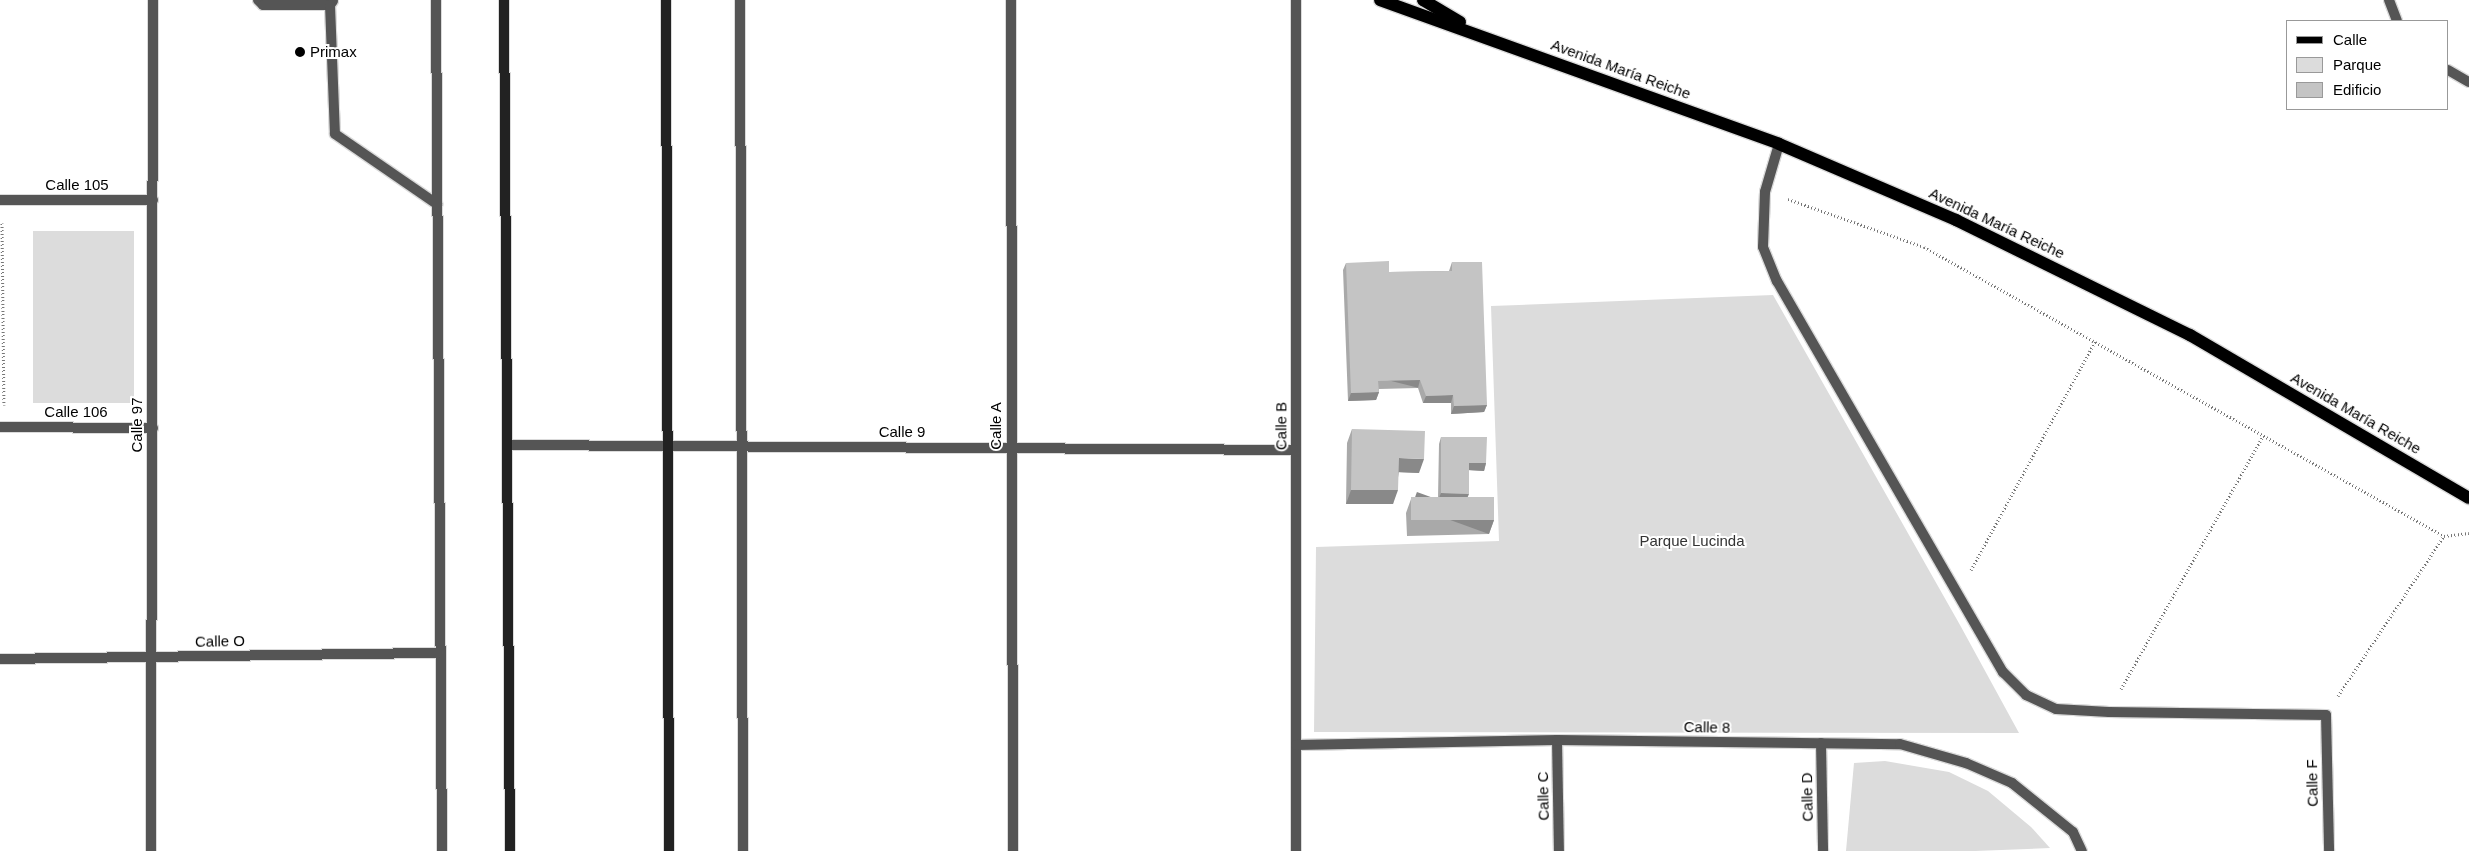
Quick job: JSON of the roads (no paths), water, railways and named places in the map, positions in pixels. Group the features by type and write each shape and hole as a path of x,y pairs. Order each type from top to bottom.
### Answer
{"main road":[{"path":"504,0 510,851"},
{"path":"666,0 669,851"},
{"name":"Avenida María Reiche","path":"1380,0 1779,144 1956,220 2190,335 2469,498"},
{"name":"Avenida María Reiche","path":"1423,0 1484,36"}],"street":[{"name":"Calle 97","path":"151,851 153,0"},
{"path":"258,0 263,5 332,3 335,134 437,204"},
{"path":"436,0 439,654 442,851"},
{"path":"740,0 743,851"},
{"name":"Calle A","path":"1011,0 1013,851"},
{"name":"Calle B","path":"1296,0 1296,851"},
{"path":"2389,0 2398,20"},
{"path":"2449,71 2469,82"},
{"name":"Calle F","path":"1779,144 1765,192 1763,247 1778,281 2003,672 2026,695 2056,709 2109,712 2326,715 2329,851"},
{"name":"Calle 105","path":"1,200 153,200"},
{"name":"Calle 106","path":"2,427 152,428"},
{"name":"Calle 9","path":"507,446 1296,450"},
{"name":"Calle O","path":"0,659 439,654"},
{"name":"Calle 8","path":"1296,745 1557,740 1900,744 1966,763 2012,783 2073,832 2082,851"},
{"name":"Calle C","path":"1557,740 1559,851"},
{"name":"Calle D","path":"1821,743 1823,851"}],"place":[{"name":"Primax","path":"300,52"}],"park label":[{"name":"Parque Lucinda","path":"1692,541"}]}
